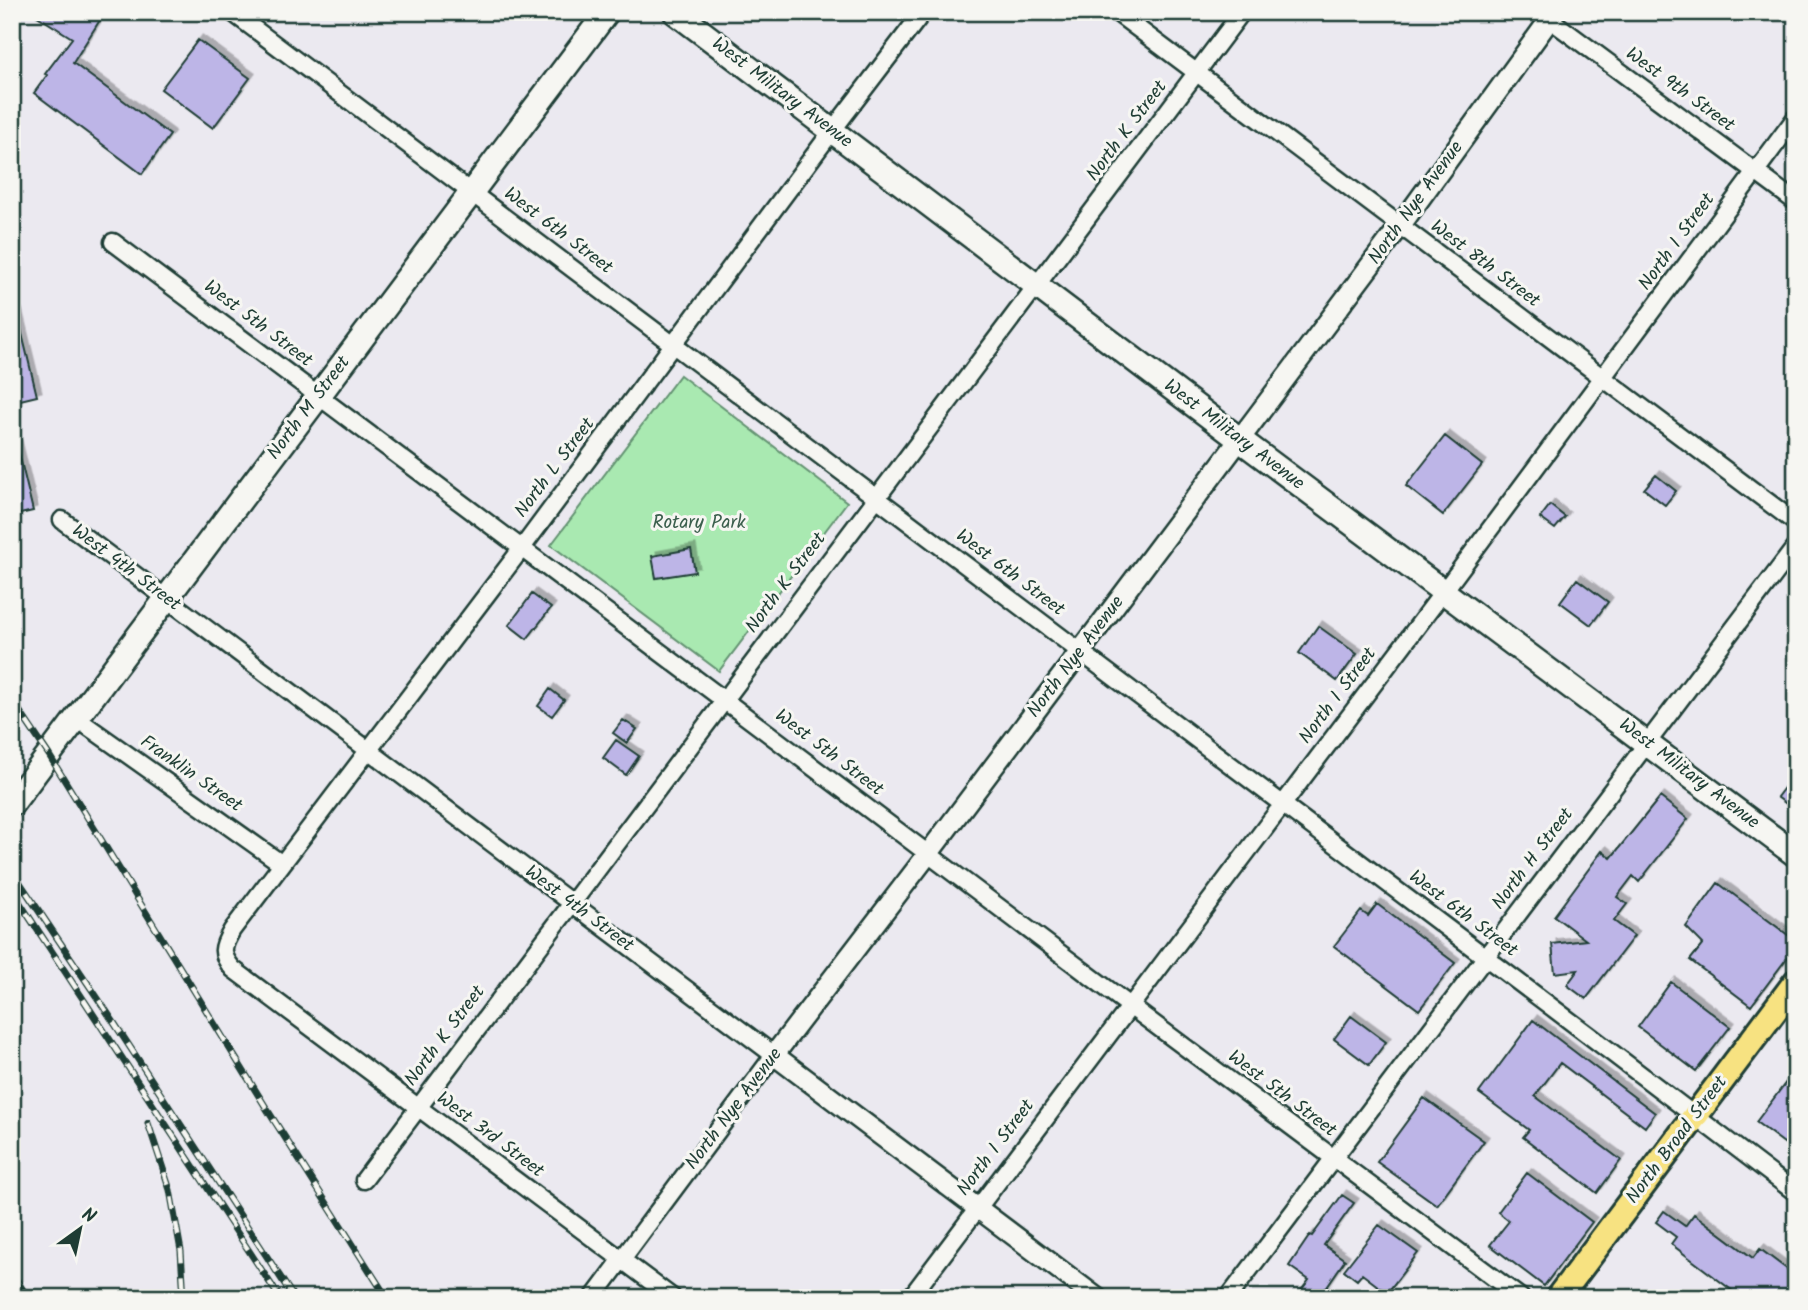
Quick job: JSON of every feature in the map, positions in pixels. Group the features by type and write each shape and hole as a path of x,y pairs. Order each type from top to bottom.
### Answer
{"main road":[{"name":"North M Street","path":"12,804 607,12"},
{"name":"West Military Avenue","path":"675,12 1239,439 1796,855"},
{"name":"North Broad Street","path":"1558,1298 1796,982"}],"street":[{"name":"West 6th Street","path":"232,12 1796,1193"},
{"name":"North L Street","path":"223,950 232,930 923,12"},
{"name":"West 8th Street","path":"1116,12 1796,523"},
{"name":"North K Street","path":"364,1180 1242,12"},
{"name":"West 9th Street","path":"1548,15 1796,202"},
{"name":"North Nye Avenue","path":"593,1298 1400,226 1548,15"},
{"name":"North I Street","path":"910,1298 1444,591 1796,117"},
{"name":"West 5th Street","path":"113,242 1521,1298"},
{"name":"West 4th Street","path":"62,520 1097,1298"},
{"name":"North H Street","path":"1228,1298 1796,546"},
{"name":"Franklin Street","path":"76,718 282,864"},
{"name":"West 3rd Street","path":"223,950 224,957 233,969 673,1298"}],"green space":[{"name":"Rotary Park","path":"680,375 847,502 719,671 551,545"}],"building":[{"path":"31,12 105,12 73,63 170,135 142,174 34,93 72,38"},
{"path":"198,40 250,78 213,128 161,89"},
{"path":"17,313 37,396 12,402 12,314"},
{"path":"1445,436 1482,465 1443,515 1406,486"},
{"path":"17,445 33,511 12,516 12,446"},
{"path":"1656,475 1676,491 1665,505 1644,489"},
{"path":"1550,505 1565,517 1555,529 1540,518"},
{"path":"691,549 695,572 656,578 652,556"},
{"path":"1577,579 1608,602 1591,625 1560,602"},
{"path":"532,594 551,608 527,639 509,625"},
{"path":"1318,626 1357,654 1337,681 1299,653"},
{"path":"550,689 564,700 552,716 538,706"},
{"path":"623,720 637,729 627,743 613,733"},
{"path":"616,740 639,756 626,775 603,758"},
{"path":"1796,772 1796,811 1777,797"},
{"path":"1660,797 1688,819 1639,882 1633,876 1617,897 1627,904 1614,921 1634,936 1586,999 1567,985 1578,970 1555,973 1552,944 1586,940 1554,916 1602,851 1611,858"},
{"path":"1718,883 1796,941 1796,946 1751,1006 1690,960 1703,944 1686,927"},
{"path":"1377,904 1455,963 1419,1010 1334,946 1361,911 1368,916"},
{"path":"1671,982 1730,1027 1696,1071 1638,1027"},
{"path":"1351,1016 1386,1042 1369,1065 1334,1039"},
{"path":"1533,1020 1655,1113 1645,1127 1560,1063 1535,1096 1621,1160 1597,1193 1523,1137 1529,1130 1479,1093"},
{"path":"1796,1069 1796,1152 1756,1122"},
{"path":"1424,1098 1484,1141 1437,1205 1377,1162"},
{"path":"1527,1173 1592,1222 1544,1286 1490,1245 1509,1221 1498,1212"},
{"path":"1342,1195 1354,1203 1324,1245 1345,1260 1319,1298 1307,1298 1299,1293 1309,1280 1289,1266"},
{"path":"1664,1211 1685,1226 1694,1214 1753,1258 1760,1249 1796,1276 1796,1298 1742,1298 1671,1244 1676,1237 1656,1222"},
{"path":"1379,1225 1418,1253 1387,1293 1362,1274 1357,1280 1344,1270"}],"railway":[{"path":"12,700 49,755 387,1298"},
{"path":"12,871 294,1298"},
{"path":"12,891 280,1298"},
{"path":"148,1123 170,1190 181,1251 184,1298"},
{"path":"12,1273 28,1298"}]}
